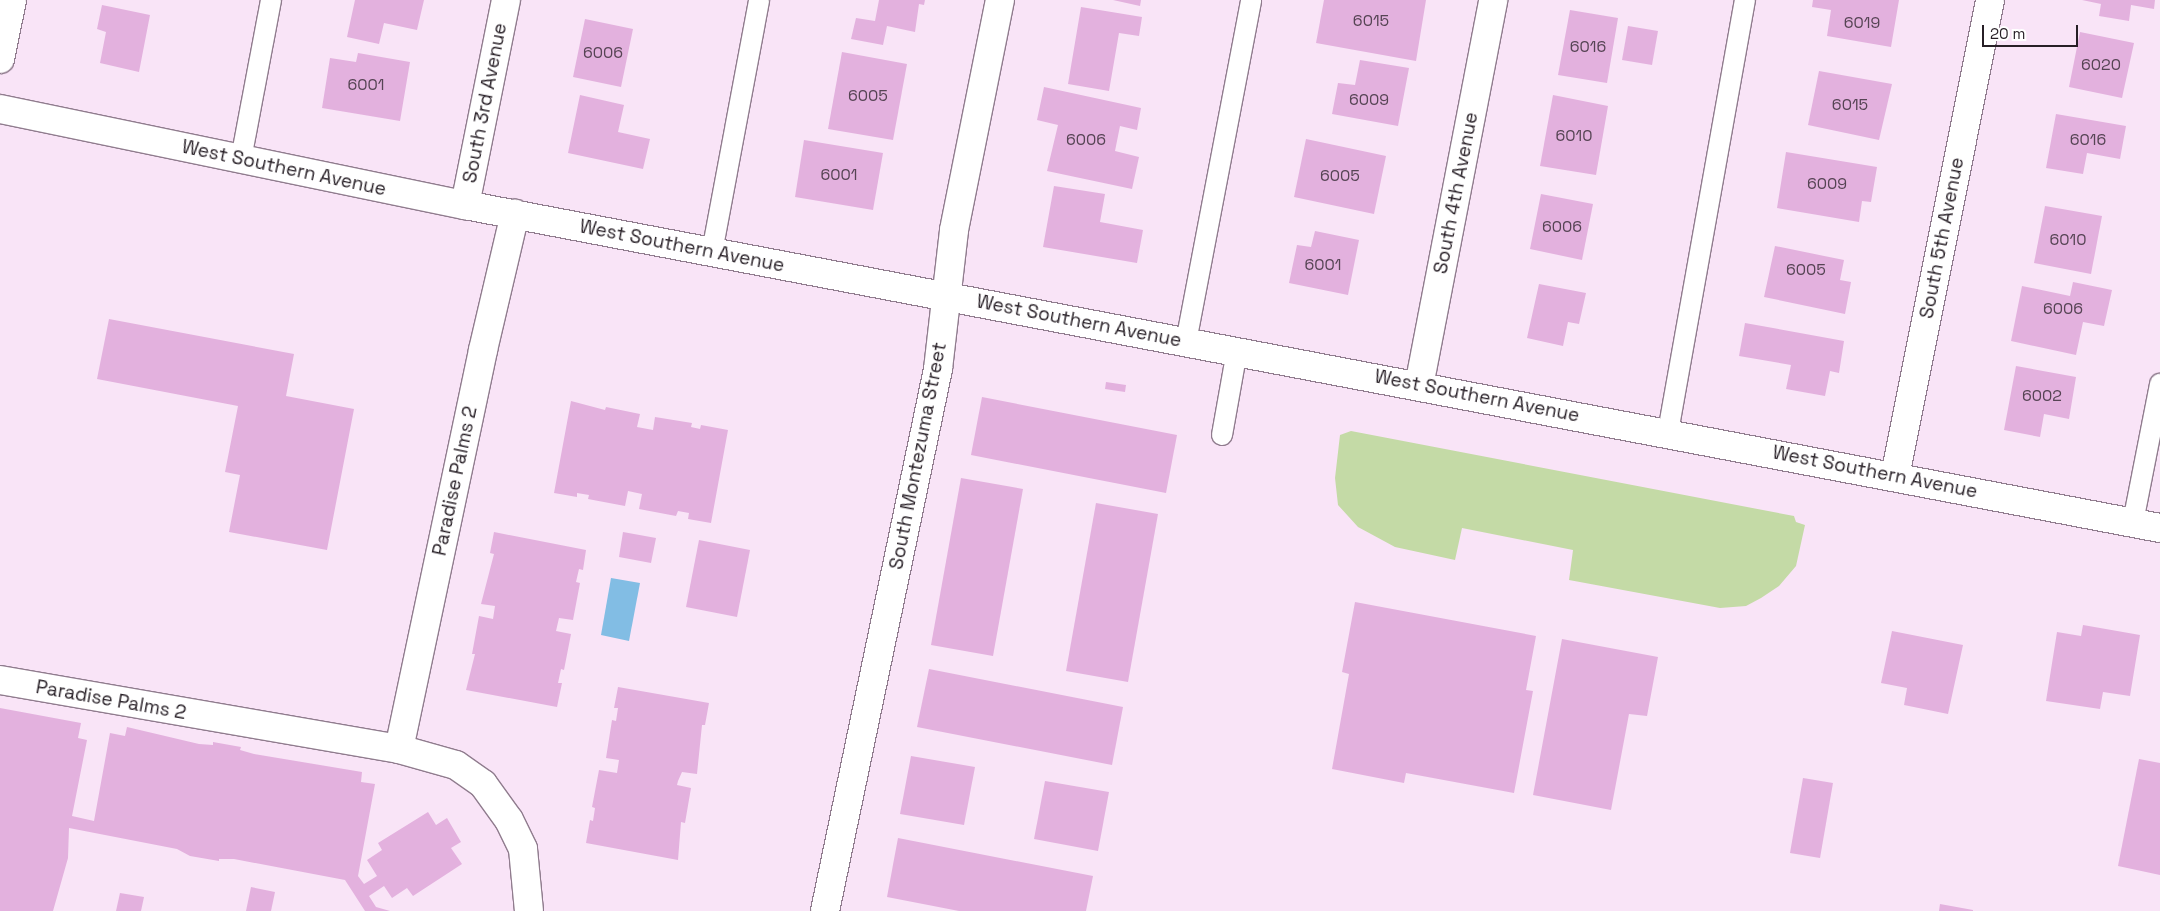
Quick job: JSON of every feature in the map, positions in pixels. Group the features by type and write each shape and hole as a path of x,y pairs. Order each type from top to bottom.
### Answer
{"street":[{"path":"0,59 12,0"},
{"name":"South 3rd Avenue","path":"465,205 506,0"},
{"name":"South Montezuma Street","path":"825,911 938,369 954,230 1000,0"},
{"name":"South 4th Avenue","path":"1419,386 1493,0"},
{"name":"South 5th Avenue","path":"1895,476 1990,0"},
{"name":"West Southern Avenue","path":"0,109 465,205 1668,432 2160,528"},
{"name":"Paradise Palms 2","path":"398,750 483,350 515,214"},
{"name":"Paradise Palms 2","path":"0,680 398,750 456,765 483,784 509,820 523,849 529,911"}],"lane":[{"path":"241,159 271,0"},
{"path":"712,252 759,0"},
{"path":"1186,342 1251,0"},
{"path":"1668,432 1745,0"},
{"path":"1222,435 1237,351"},
{"path":"2133,522 2160,384"}],"green space":[{"path":"1351,431 1794,516 1796,522 1805,525 1796,566 1779,586 1761,598 1746,606 1720,608 1569,580 1573,550 1462,528 1455,560 1395,547 1358,527 1338,505 1335,478 1340,435"}],"water":[{"path":"611,578 640,583 629,641 601,635"}],"building":[{"path":"355,0 424,0 417,30 384,23 379,44 347,37"},
{"path":"879,0 925,0 924,5 919,4 915,32 887,26 883,45 851,39 856,18 875,21"},
{"path":"1113,0 1141,0 1140,6"},
{"path":"1324,0 1426,0 1416,61 1316,43"},
{"path":"1813,0 1899,0 1891,47 1827,36 1831,10 1812,7"},
{"path":"2082,0 2155,0 2154,9 2131,5 2129,21 2099,16 2101,4"},
{"path":"102,5 150,15 139,72 100,63 106,32 97,29"},
{"path":"1081,7 1142,17 1139,36 1119,33 1109,91 1068,84"},
{"path":"1570,10 1618,18 1607,83 1558,75"},
{"path":"585,19 633,29 621,87 573,77"},
{"path":"1628,26 1658,31 1652,65 1622,60"},
{"path":"2080,32 2134,43 2122,98 2069,87"},
{"path":"842,52 907,64 893,140 828,129"},
{"path":"358,53 410,62 400,121 322,108 330,58 356,62"},
{"path":"1360,60 1409,68 1398,126 1332,114 1338,83 1355,85"},
{"path":"1819,71 1892,84 1879,140 1808,125"},
{"path":"1044,87 1141,108 1137,130 1120,126 1115,151 1139,157 1132,189 1047,171 1058,125 1037,120"},
{"path":"580,95 624,105 618,132 650,139 643,169 568,153"},
{"path":"1553,95 1608,106 1596,175 1540,166"},
{"path":"2056,114 2126,126 2120,159 2087,153 2083,174 2046,168"},
{"path":"1306,139 1386,156 1374,214 1294,197"},
{"path":"804,140 883,153 873,210 795,197"},
{"path":"1786,152 1877,167 1871,202 1862,201 1859,222 1777,208"},
{"path":"1054,186 1105,194 1100,222 1143,230 1137,263 1043,247"},
{"path":"1541,194 1593,204 1582,260 1530,249"},
{"path":"2045,206 2102,216 2091,274 2034,263"},
{"path":"1315,231 1359,240 1348,295 1289,283 1297,245 1311,247"},
{"path":"1775,246 1844,260 1840,280 1851,282 1845,314 1764,297"},
{"path":"2073,282 2112,290 2104,326 2083,322 2076,355 2011,341 2022,286 2070,296"},
{"path":"1539,284 1586,293 1579,324 1568,322 1563,346 1527,338"},
{"path":"109,319 294,354 286,396 354,409 327,550 229,532 240,475 225,472 238,406 97,379"},
{"path":"1745,323 1844,341 1839,373 1830,371 1825,396 1786,389 1791,365 1739,356"},
{"path":"2016,366 2076,377 2069,419 2044,414 2040,437 2004,430"},
{"path":"1106,382 1126,385 1125,392 1105,389"},
{"path":"982,397 1177,435 1166,493 971,455"},
{"path":"571,401 605,410 606,407 640,414 637,427 653,430 655,417 692,423 691,427 700,429 701,425 728,430 711,523 688,519 689,513 678,511 676,516 639,509 642,494 628,491 625,506 588,499 589,495 577,493 577,497 554,493"},
{"path":"961,478 1023,489 993,656 931,645"},
{"path":"1096,503 1158,514 1128,682 1066,671"},
{"path":"494,532 586,550 583,570 579,569 576,582 580,583 573,620 559,618 556,631 571,634 564,670 561,669 558,683 562,683 557,707 466,690 475,654 472,654 479,616 493,619 495,606 481,604 494,554 490,553"},
{"path":"623,532 656,538 651,563 619,557"},
{"path":"699,540 750,550 737,617 686,607"},
{"path":"1355,602 1536,636 1526,690 1533,691 1514,793 1406,773 1404,783 1332,769 1349,674 1342,672"},
{"path":"2083,625 2140,635 2130,696 2103,692 2100,709 2046,701 2057,632 2081,636"},
{"path":"1892,631 1963,645 1948,714 1904,705 1907,688 1881,683"},
{"path":"1562,639 1658,657 1647,716 1629,714 1611,810 1533,795"},
{"path":"929,669 1123,707 1112,765 917,727"},
{"path":"618,687 709,703 705,725 702,725 697,774 682,772 677,785 691,788 685,823 681,822 678,860 586,843 590,820 593,821 595,808 592,807 599,770 617,773 619,760 606,758 612,720 616,721 618,708 614,708"},
{"path":"0,708 81,723 78,738 87,740 72,816 94,821 110,733 125,736 127,727 199,744 213,745 213,742 241,747 240,750 254,754 362,772 361,782 375,784 358,876 364,884 377,876 367,860 382,850 378,843 428,812 436,825 447,818 461,842 451,848 462,864 413,896 407,888 392,898 384,886 369,896 376,907 390,911 365,911 345,880 234,859 219,859 219,861 190,856 177,849 69,828 68,858 53,911 0,911"},
{"path":"911,756 975,767 964,825 900,814"},
{"path":"2139,759 2160,763 2160,875 2118,866"},
{"path":"1803,778 1833,783 1820,858 1790,853"},
{"path":"1045,781 1109,792 1098,851 1034,839"},
{"path":"898,838 1093,876 1086,911 959,911 887,897"},
{"path":"251,887 275,892 271,911 246,911"},
{"path":"120,893 144,897 141,911 116,911"},
{"path":"1940,904 1973,910 1973,911 1939,911"}]}
